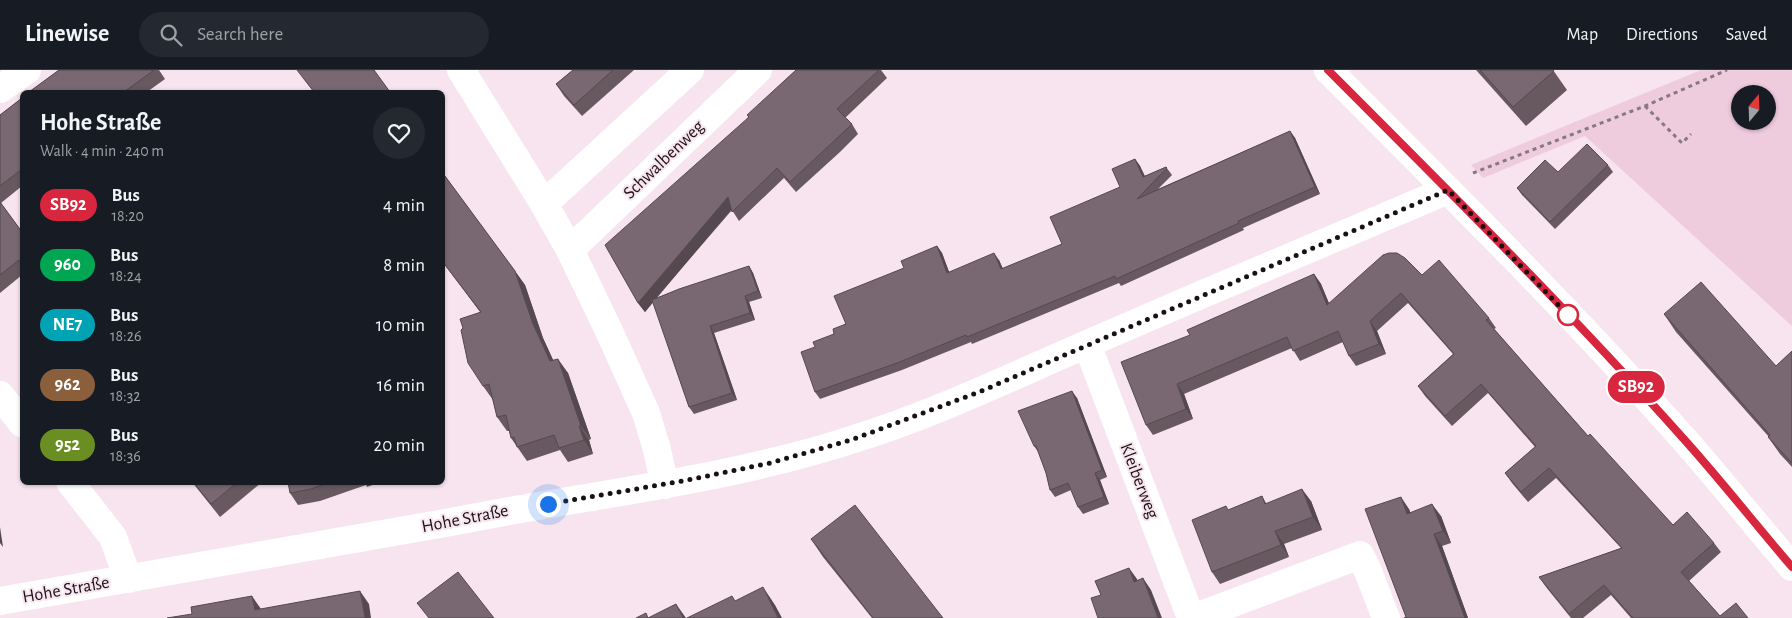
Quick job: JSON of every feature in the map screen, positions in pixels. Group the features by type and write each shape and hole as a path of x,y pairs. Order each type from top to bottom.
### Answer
{"street":[{"path":"0,90 27,70"},
{"path":"461,70 544,204 570,250 646,413 665,485"},
{"path":"544,204 690,70"},
{"name":"Schwalbenweg","path":"570,250 758,70"},
{"path":"1328,70 1448,190 1568,315 1682,438 1792,567"},
{"name":"Hohe Straße","path":"0,601 508,510 665,485 770,463 851,440 979,392 1448,190"},
{"name":"Kleiberweg","path":"1087,344 1192,618 1360,555 1368,570 1383,617"},
{"path":"0,395 20,420"},
{"path":"72,485 113,536 128,579"}],"path":[{"path":"1448,190 1476,171 1645,106 1727,70"},
{"path":"1645,106 1682,142 1691,134"}],"shaded area":[{"path":"1701,70 1792,70 1792,326 1585,136 1483,178 1471,165"}],"building":[{"path":"59,70 154,70 127,90 32,90"},
{"path":"297,70 374,70 389,90 312,90"},
{"path":"573,70 613,70 574,105 556,84"},
{"path":"796,70 879,70 837,109 852,124 790,182 777,168 732,212 728,197 638,303 605,245 749,117 747,115"},
{"path":"1480,70 1553,70 1554,71 1513,107"},
{"path":"20,100 20,171 0,186 0,115"},
{"path":"1290,131 1315,187 1116,279 1115,276 967,337 966,335 897,363 815,392 801,352 815,347 813,342 834,334 833,329 846,324 834,296 904,268 901,261 937,246 947,273 994,253 1001,269 1062,244 1050,217 1120,187 1112,169 1135,159 1143,177 1167,168 1137,199"},
{"path":"1587,144 1608,165 1550,222 1517,188 1545,160 1558,172"},
{"path":"445,176 515,271 533,324 550,361 558,359 584,440 559,448 554,435 517,447 514,437 511,438 506,415 497,417 489,384 483,386 468,363 460,319 481,312 445,265"},
{"path":"0,202 20,229 20,261 19,260 0,275"},
{"path":"1397,253 1405,258 1422,275 1439,260 1489,318 1486,320 1588,436 1590,434 1673,525 1687,512 1714,543 1681,572 1720,616 1736,603 1748,618 1633,618 1604,585 1569,614 1539,577 1622,548 1549,468 1521,492 1505,473 1536,446 1481,384 1445,416 1418,386 1454,354 1401,293 1370,321 1379,344 1349,356 1338,331 1293,351 1287,337 1177,384 1186,409 1146,425 1121,362 1190,335 1187,330 1314,274 1327,305 1383,255"},
{"path":"749,266 758,291 745,296 750,313 710,326 732,393 689,407 652,300"},
{"path":"1701,282 1776,366 1792,351 1792,463 1768,437 1770,435 1664,314"},
{"path":"1072,391 1102,470 1095,473 1104,497 1078,507 1068,483 1050,490 1036,446 1034,446 1018,411"},
{"path":"195,485 234,485 211,504"},
{"path":"289,485 322,485 311,489 290,493"},
{"path":"1302,489 1313,517 1275,531 1281,545 1212,572 1192,520 1226,506 1228,510 1262,496 1265,504"},
{"path":"1401,497 1407,514 1432,504 1443,531 1434,534 1465,618 1404,618 1406,617 1365,509"},
{"path":"855,505 943,618 873,618 811,539"},
{"path":"1129,568 1134,582 1143,578 1158,618 1098,618 1091,598 1101,595 1095,581"},
{"path":"458,572 494,618 429,618 417,603"},
{"path":"763,587 778,618 687,618 732,596 735,601"},
{"path":"360,591 365,618 167,618 192,614 191,607 252,596 255,610"},
{"path":"676,604 683,618 648,618"},
{"path":"646,613 648,618 636,618"}],"bus line":[{"name":"SB92","path":"1328,70 1448,190 1568,315 1682,438 1792,567"}],"route":[{"path":"548,504 665,485 770,463 851,440 979,392 1448,190 1568,315"}]}
